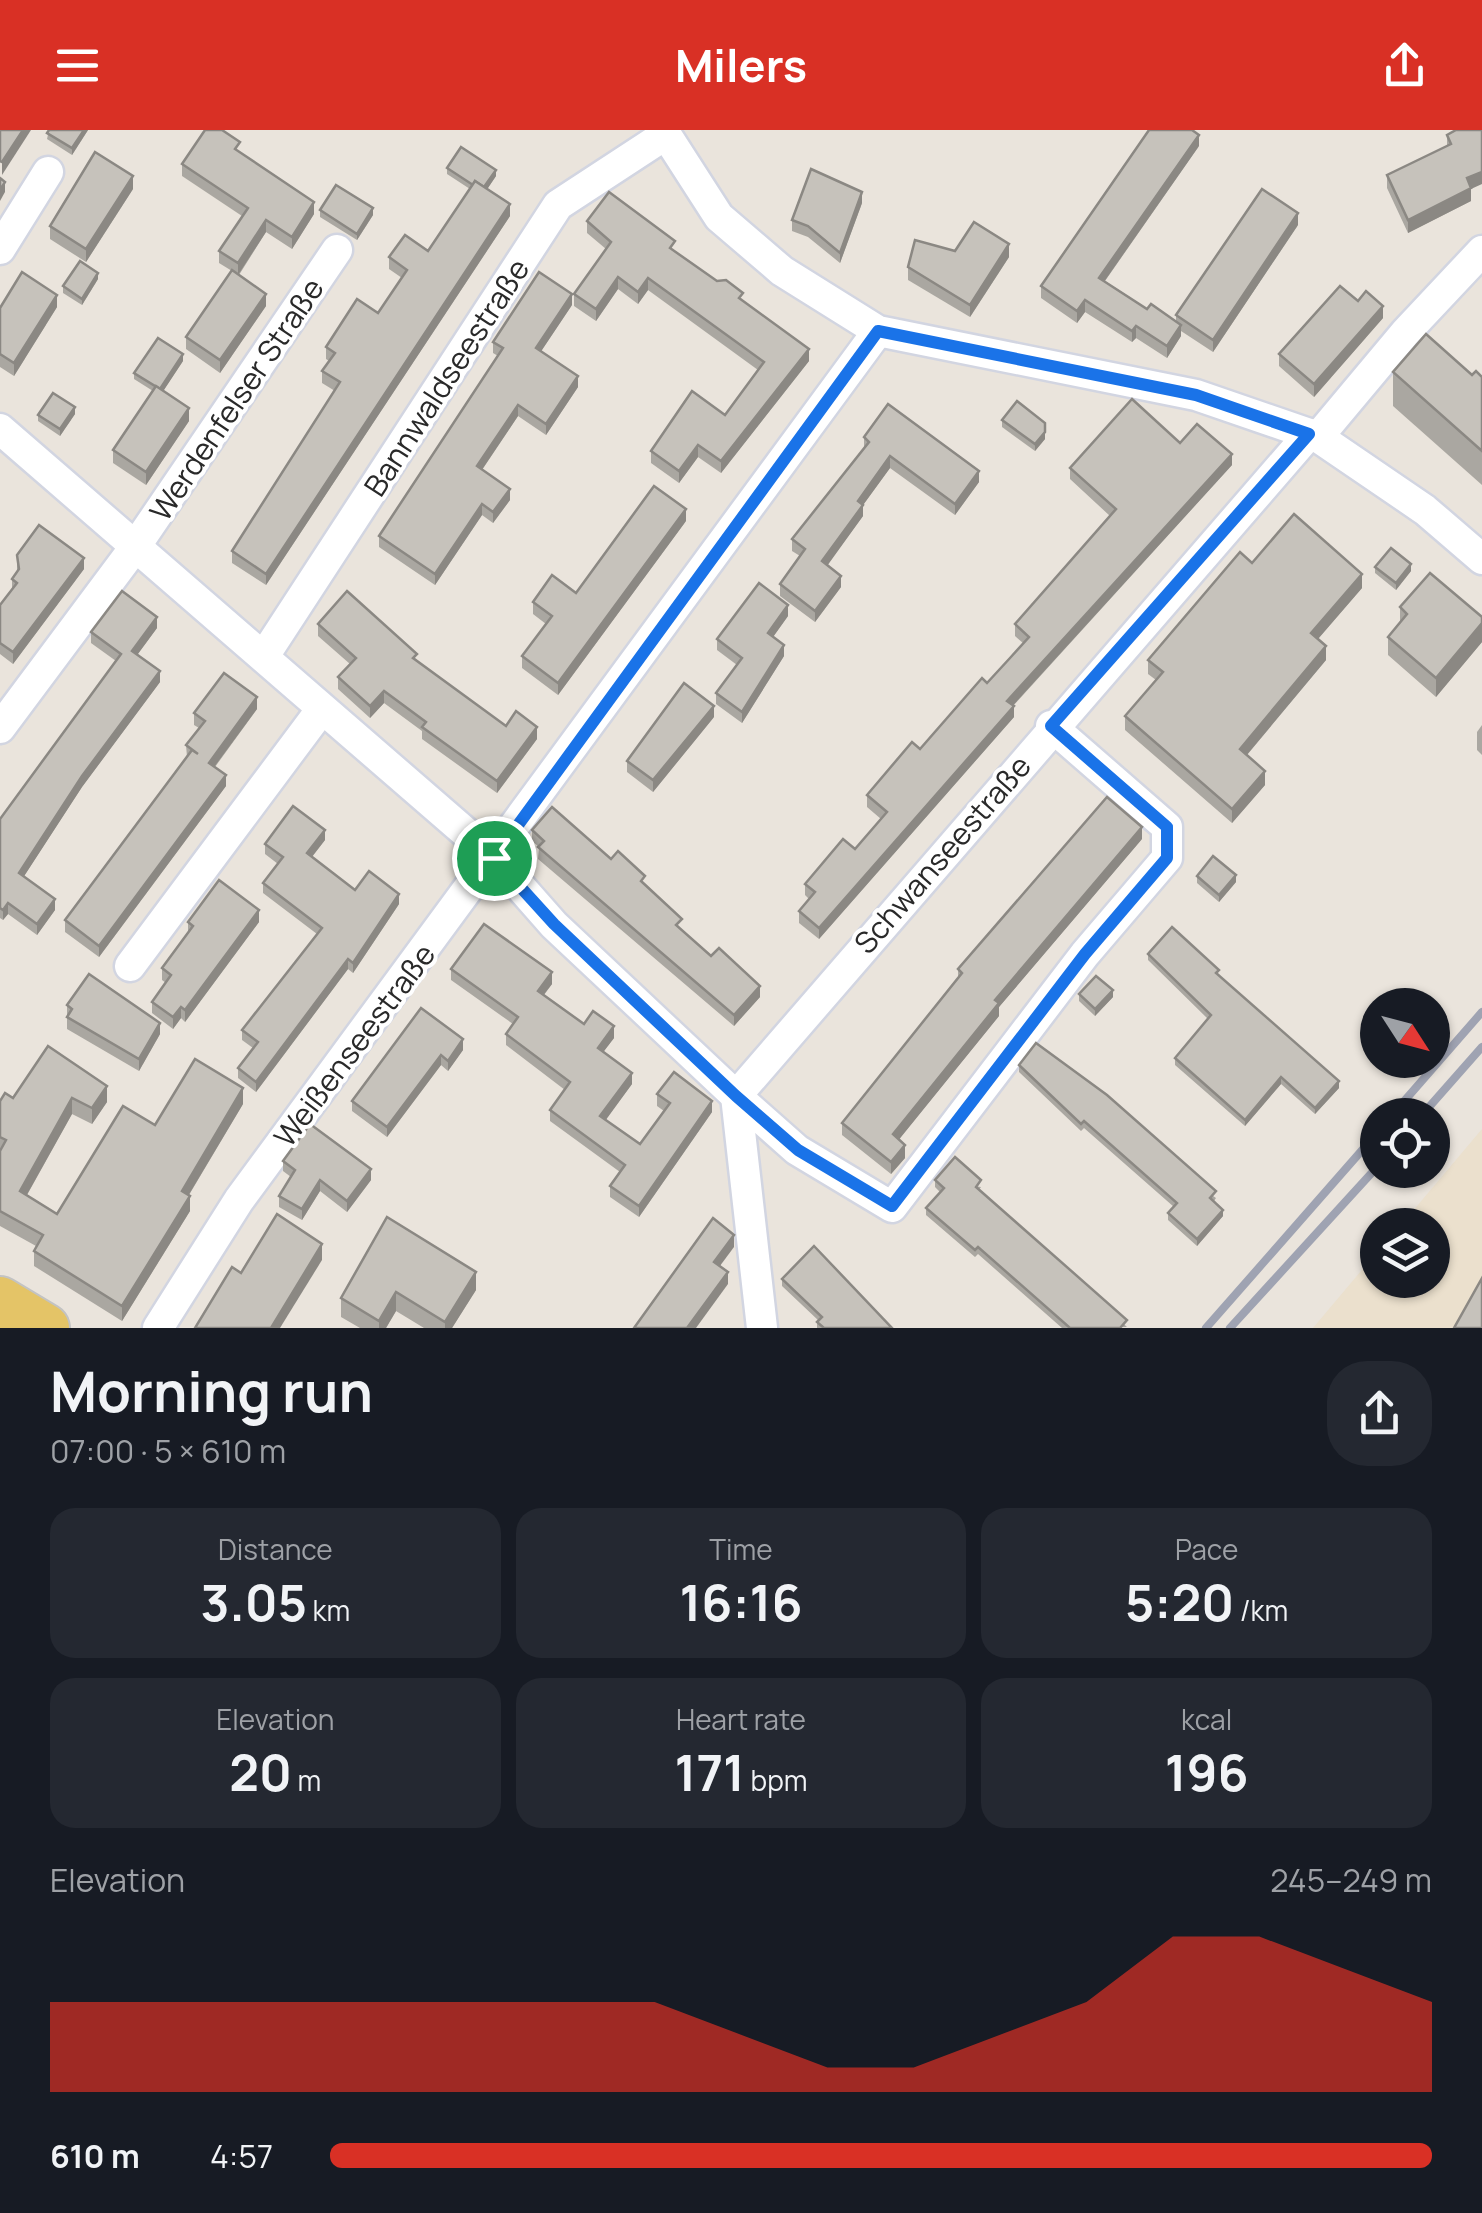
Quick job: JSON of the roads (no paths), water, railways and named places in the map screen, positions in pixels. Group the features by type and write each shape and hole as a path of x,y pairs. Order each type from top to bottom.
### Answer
{"main road":[{"path":"0,1301 45,1328"}],"street":[{"path":"664,132 719,217 782,271 878,331 1196,395 1314,436 1425,510 1482,559"},
{"name":"Bannwaldseestraße","path":"264,656 558,205 664,132"},
{"path":"0,249 48,172"},
{"name":"Werdenfelser Straße","path":"0,728 135,547 337,250"},
{"name":"Schwanseestraße","path":"736,1096 1051,726 1482,251"},
{"name":"Weißenseestraße","path":"158,1328 238,1200 494,858 878,331"},
{"name":"Werdenfelser Straße","path":"0,430 494,858 554,924 798,1150 892,1206 1085,954 1167,858 1167,827 1051,726"},
{"path":"130,966 322,710"},
{"path":"736,1096 762,1328"}],"railway":[{"path":"1407,1098 1482,1012"},
{"path":"1437,1098 1482,1047"},
{"path":"1206,1328 1360,1153"},
{"path":"1230,1328 1360,1186"}]}
